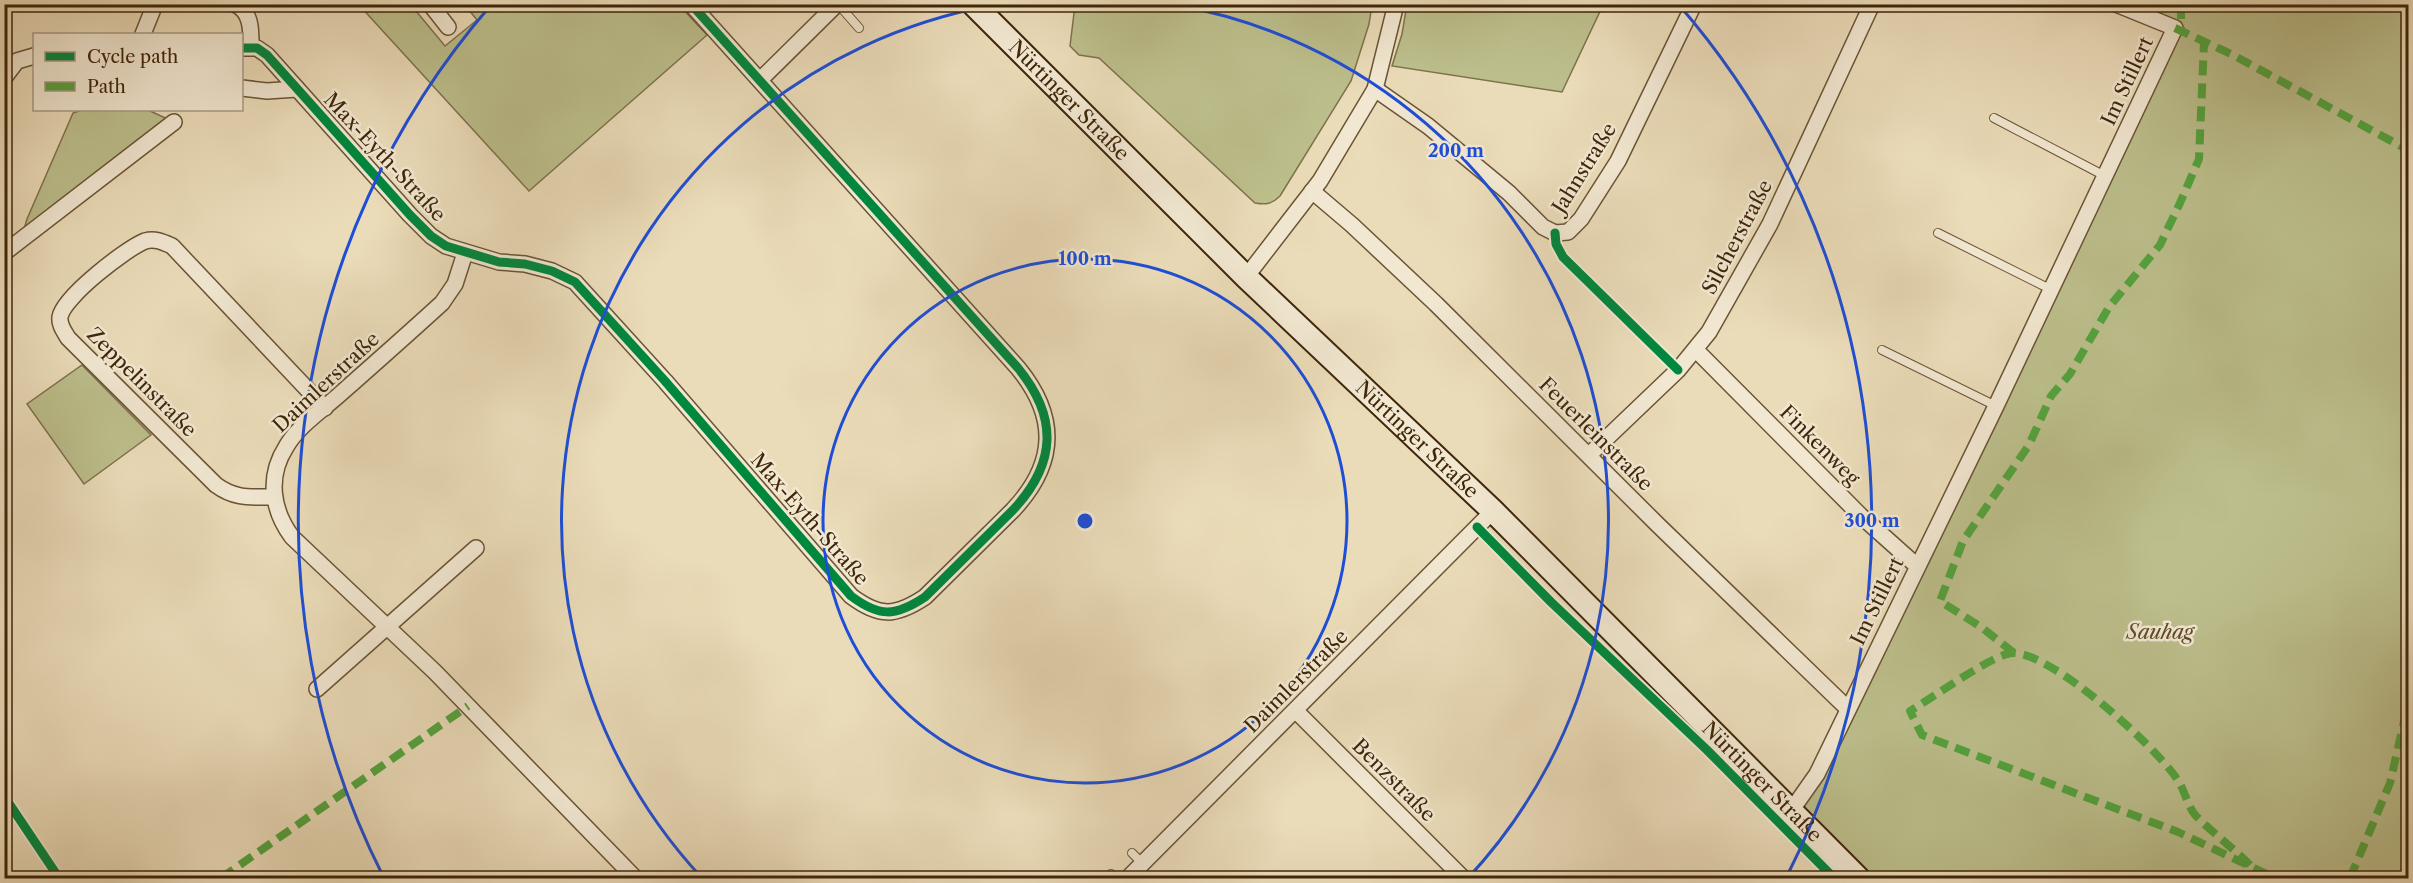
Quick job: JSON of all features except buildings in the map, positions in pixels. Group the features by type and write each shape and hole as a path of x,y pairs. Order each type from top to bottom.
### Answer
{"main road":[{"name":"Nürtinger Straße","path":"973,4 1246,277 1493,511 1858,879"}],"street":[{"path":"142,33 155,4"},
{"path":"235,4 247,14 251,27 246,47"},
{"path":"430,4 448,27"},
{"name":"Max-Eyth-Straße","path":"246,47 267,55 431,236 446,246 465,253 499,262 525,264 552,270 575,282 665,381 851,596 867,608 880,612 894,612 909,608 925,597 1027,495 1037,479 1043,462 1047,438 1047,421 1041,401 1018,368 691,4"},
{"path":"760,80 838,4"},
{"path":"1246,277 1312,192 1375,89 1396,4"},
{"name":"Jahnstraße","path":"1375,89 1437,133 1509,193 1543,227 1556,233 1568,232 1581,219 1618,161 1694,4"},
{"name":"Silcherstraße","path":"1589,455 1678,370 1696,350 1722,309 1770,224 1872,4"},
{"name":"Im Stillert","path":"1791,811 1816,774 1848,709 1996,406 2175,28 2116,4"},
{"path":"4,78 17,61 33,56"},
{"name":"Max-Eyth-Straße","path":"243,88 267,91 297,89"},
{"path":"4,253 174,122"},
{"name":"Feuerleinstraße","path":"1312,192 1412,281 1848,709"},
{"name":"Zeppelinstraße","path":"273,497 228,494 216,485 68,338 62,328 60,318 64,306 79,288 134,248 146,241 159,240 172,246 325,408"},
{"name":"Daimlerstraße","path":"273,497 274,480 285,447 298,431 442,303 455,284 465,253"},
{"name":"Finkenweg","path":"1696,350 1861,516 1917,566"},
{"path":"273,497 277,513 292,537 435,672 635,879"},
{"name":"Daimlerstraße","path":"1128,879 1493,511"},
{"path":"317,689 476,548"},
{"name":"Benzstraße","path":"1296,711 1462,879"}],"lane":[{"path":"838,4 859,28"},
{"path":"1994,118 2105,176"},
{"path":"1938,233 2050,289"},
{"path":"1882,350 1996,406"},
{"path":"1132,852 1143,864"}],"green space":[{"path":"464,4 679,5 707,35 529,191 359,5 411,5 445,46 477,20"},
{"path":"1075,4 1372,5 1369,24 1351,81 1280,196 1269,203 1262,204 1255,203 1099,58 1079,55 1070,46"},
{"path":"1407,4 1603,5 1562,92 1392,66 1402,34"},
{"name":"Sauhag","path":"2116,5 2408,5 2408,878 1858,878 1799,802 2175,29"},
{"path":"79,111 150,111 174,122 21,239 27,219 73,113"},
{"path":"82,365 151,435 84,484 27,404"}],"marked path":[{"path":"2181,4 2181,32"},
{"path":"2175,28 2233,55 2408,150"},
{"path":"2014,653 1981,627 1940,601 1963,541 2029,445 2051,396 2070,374 2109,307 2160,245 2180,203 2199,159 2204,42"},
{"path":"2250,865 2196,816 2177,779 2148,745 2077,684 2031,657 2013,653 1992,660 1910,711 1922,735 2178,832 2275,878"},
{"path":"2350,878 2390,783 2408,704"},
{"path":"221,878 468,706"}],"cycle path":[{"path":"243,48 257,48 267,55 431,236 446,246 499,262 525,264 552,271 575,282 665,381 851,596 879,611 896,611 905,608 925,597 1013,510 1027,492 1038,475 1047,440 1046,422 1040,404 1018,368 691,4"},
{"path":"1555,233 1556,244 1563,257 1678,370"},
{"path":"1477,527 1551,602 1707,750 1834,878"},
{"path":"4,796 59,878"}]}
